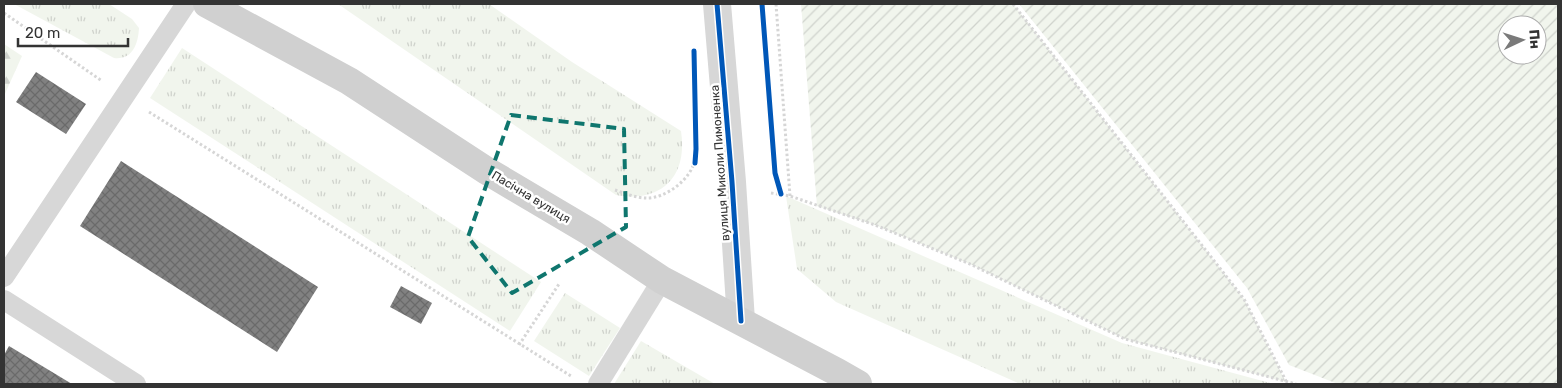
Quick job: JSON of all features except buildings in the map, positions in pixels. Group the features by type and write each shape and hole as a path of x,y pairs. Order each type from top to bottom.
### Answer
{"main road":[{"name":"Пасічна вулиця","path":"207,4 349,81 487,170 590,232 662,280 858,384"}],"street":[{"name":"вулиця Миколи Пимоненка","path":"717,4 733,192 741,321"}],"lane":[{"path":"4,277 186,4"},
{"path":"598,384 662,280"},
{"path":"4,300 136,384"}],"path":[{"path":"776,4 790,196"},
{"path":"1013,4 1244,299 1286,382"},
{"path":"4,12 124,96 519,345 577,379"},
{"path":"615,190 645,199 660,196 679,186 695,163"},
{"path":"779,187 781,194"},
{"path":"771,192 790,196 875,225 970,264 1125,339 1296,384"},
{"path":"519,345 558,284"}],"highlighted area":[{"path":"511,115 624,129 626,227 512,293 468,237"}],"green space":[{"path":"14,4 109,4 132,19 139,28 137,40 130,54 125,57 114,58"},
{"path":"338,4 489,4 572,62 681,131 682,147 680,162 675,174 668,183 646,195 616,195"},
{"path":"801,4 1013,4 1244,299 1286,382 1125,339 970,264 875,225 817,206"},
{"path":"1019,4 1558,4 1558,383 1338,384 1289,365 1247,288"},
{"path":"4,44 22,56 4,96"},
{"path":"182,48 541,282 510,331 150,98"},
{"path":"786,196 1122,343 1274,384 1020,384 836,302 797,269"},
{"path":"565,293 620,328 589,376 534,341"},
{"path":"641,341 715,384 614,384"}],"cycle path":[{"path":"717,4 732,182 741,321"},
{"path":"762,4 775,173 781,194"},
{"path":"694,51 695,163"}]}
